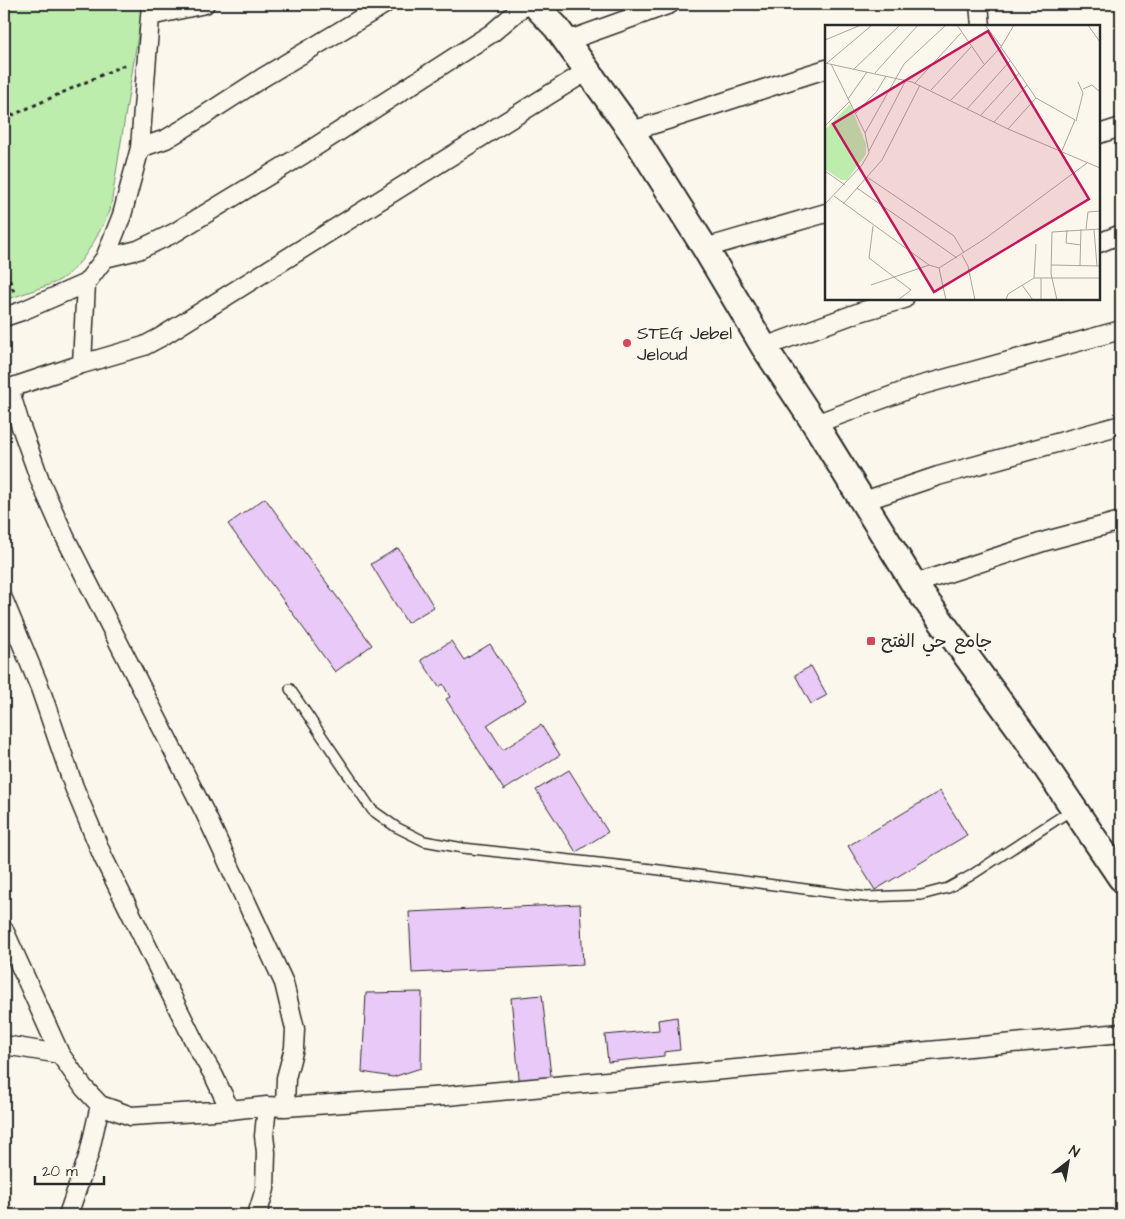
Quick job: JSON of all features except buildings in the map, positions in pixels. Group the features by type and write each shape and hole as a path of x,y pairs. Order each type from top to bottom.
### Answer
{"main road":[{"path":"534,4 567,41 631,131 705,248 764,347 815,424 914,584 1024,735 1121,878"}],"street":[{"path":"4,317 86,283 105,258 122,216 140,148 150,10 205,4"},
{"path":"140,148 166,139 262,78 385,4"},
{"path":"105,258 138,250 174,233 304,154 492,33 526,4"},
{"path":"567,41 670,4"},
{"path":"979,4 981,25"},
{"path":"631,131 699,111 763,88 825,69"},
{"path":"285,1107 286,1078 294,1048 295,1029 284,983 205,813 65,537 6,389 144,346 587,71"},
{"path":"1100,134 1121,127"},
{"path":"705,248 825,213"},
{"path":"1100,243 1121,234"},
{"path":"82,364 86,283"},
{"path":"764,347 860,312 901,300"},
{"path":"815,424 915,387 1121,330"},
{"path":"862,502 938,476 1121,426"},
{"path":"914,584 1046,541 1121,521"},
{"path":"4,601 40,688 74,787 103,857 230,1110"},
{"path":"4,930 60,1054 84,1088 100,1105 131,1116 447,1096 1121,1033"},
{"path":"4,1045 60,1054"},
{"path":"68,1215 89,1154 100,1105"},
{"path":"257,1215 265,1189 266,1152 264,1136 267,1106"}],"lane":[{"path":"290,689 372,810 396,827 424,841 463,848 652,868 866,897 920,895 948,888 978,871 1073,809"}],"path":[{"path":"4,119 146,56"},
{"path":"4,265 22,311"}],"green space":[{"path":"4,4 143,4 110,211 82,260 66,276 56,282 4,301"}],"place":[{"name":"STEG Jebel Jeloud","path":"627,343"},
{"name":"جامع حي الفتح","path":"871,641"}]}
